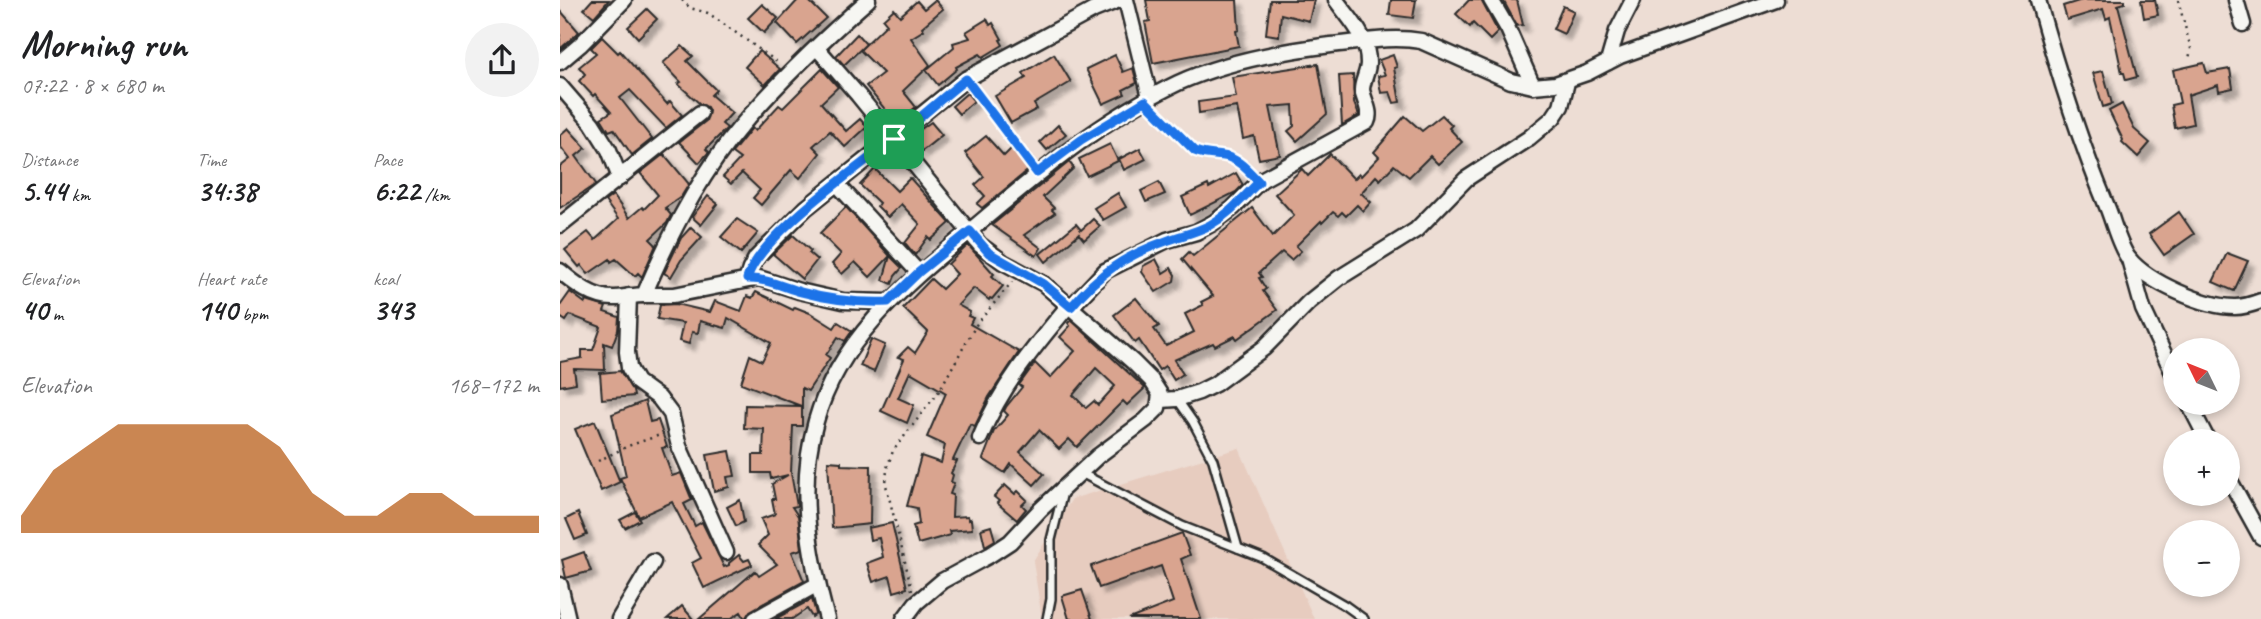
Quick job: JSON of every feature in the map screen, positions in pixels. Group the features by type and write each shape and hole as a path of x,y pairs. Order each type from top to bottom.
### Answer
{"street":[{"path":"560,62 580,46 624,0"},
{"path":"726,552 679,446 666,407 637,382 629,368 627,352 636,295 675,226 730,141 791,72 868,0"},
{"path":"747,279 750,269 772,240 806,208 966,79 1094,10 1119,0"},
{"path":"1126,0 1147,99"},
{"path":"980,439 1003,390 1034,347 1105,271 1167,240 1196,232 1213,223 1233,208 1259,182 1367,122 1370,115 1362,89 1368,68 1365,41 1336,0"},
{"path":"1491,0 1508,29 1533,86"},
{"path":"1608,62 1617,31 1633,0"},
{"path":"827,619 808,526 805,487 816,420 839,365 866,327 919,272 1037,173 1097,129 1180,82 1284,50 1408,39 1421,41 1511,81 1533,86 1567,82 1620,56 1776,0"},
{"path":"2038,0 2097,183 2128,258 2143,309 2163,352"},
{"path":"2236,0 2243,24"},
{"path":"817,48 989,253 1044,284 1070,306 1151,380 1161,400 1158,408 1146,420 1098,456 1010,542 942,581 916,603 904,619"},
{"path":"1161,400 1177,399 1199,392 1244,364 1277,337 1322,290 1357,265 1416,230 1466,179 1529,138 1553,118 1560,106 1567,82"},
{"path":"560,86 592,124 609,150 620,178"},
{"path":"560,225 700,113"},
{"path":"837,184 919,272"},
{"path":"2128,258 2166,285 2213,305 2236,307 2261,301"},
{"path":"560,271 578,287 614,299 636,295 687,293 759,278 791,289 843,301 888,302"},
{"path":"2240,499 2261,537"},
{"path":"619,619 653,562"},
{"path":"755,619 818,584"},
{"path":"560,585 568,619"}],"lane":[{"path":"1177,399 1213,460 1238,548"},
{"path":"1081,472 1182,526 1264,558 1364,619"},
{"path":"1047,619 1051,599 1051,540 1064,488"}],"path":[{"path":"682,0 690,8 708,13 791,72"},
{"path":"2178,0 2190,48 2189,59"},
{"path":"966,79 1037,173"},
{"path":"1147,99 1195,151 1205,156 1227,157 1237,161 1259,182"},
{"path":"916,603 888,496 887,468 893,451 939,391 976,325 1021,272"},
{"path":"598,461 639,441 676,431"}],"shaded area":[{"path":"1239,448 1314,619 1042,619 1033,561 1072,499"}],"building":[{"path":"592,0 609,0 594,17 584,9"},
{"path":"798,0 808,0 826,18 797,44 777,23"},
{"path":"935,0 943,9 922,27 924,30 911,38 930,65 903,91 916,107 896,123 866,86 883,73 860,50 887,24 883,19 894,9 900,16 917,1 924,9"},
{"path":"1146,0 1237,0 1239,30 1236,31 1239,46 1153,63 1145,22 1150,21"},
{"path":"1270,0 1314,0 1309,21 1281,14 1279,36 1266,34"},
{"path":"1391,0 1416,0 1413,18 1389,15"},
{"path":"1469,0 1481,0 1498,32 1490,40 1473,23 1470,27 1456,14"},
{"path":"1503,0 1517,0 1523,25 1517,26"},
{"path":"2082,0 2125,0 2125,3 2118,5 2137,77 2126,80 2122,73 2110,17 2106,19 2103,9 2067,20 2063,6"},
{"path":"2141,0 2155,0 2158,15 2144,18"},
{"path":"762,4 778,18 764,33 748,18"},
{"path":"1563,6 1574,11 1564,34 1553,29"},
{"path":"647,9 657,19 638,38 628,27"},
{"path":"560,10 579,32 560,49"},
{"path":"987,19 990,25 993,23 1003,45 983,57 980,54 956,67 957,69 938,85 926,70 954,47 953,43 970,38 966,32"},
{"path":"857,34 866,44 844,65 836,56"},
{"path":"602,37 618,53 620,51 667,104 670,101 682,115 666,128 630,90 620,98 652,139 632,155 614,129 609,131 601,118 611,112 579,81 585,74 579,67 596,53 591,48"},
{"path":"682,46 693,56 687,61 716,90 711,95 732,113 722,124 727,128 706,149 709,152 699,163 679,142 706,121 709,111 678,84 681,82 663,63"},
{"path":"759,51 780,69 765,85 745,67"},
{"path":"1054,54 1071,82 1034,104 1037,109 1011,123 995,96 1026,78 1023,73"},
{"path":"1115,55 1123,72 1133,68 1137,83 1123,90 1125,94 1103,104 1086,69"},
{"path":"1393,55 1397,67 1394,68 1400,102 1394,103 1390,92 1381,93 1378,76 1385,75 1379,60"},
{"path":"2204,63 2207,73 2230,69 2233,88 2219,91 2218,85 2188,95 2193,124 2175,128 2171,105 2180,103 2173,70"},
{"path":"1318,64 1327,114 1297,141 1288,131 1294,126 1293,105 1270,107 1280,155 1259,159 1254,136 1243,139 1237,107 1199,113 1198,102 1236,97 1232,77"},
{"path":"822,69 838,87 821,103 846,131 860,119 867,127 845,147 830,131 813,146 820,153 800,178 791,170 761,205 753,198 760,190 742,173 731,184 723,177 740,159 732,153 752,128 755,131 779,105 783,108"},
{"path":"2103,71 2112,104 2103,107 2093,73"},
{"path":"1353,75 1354,103 1359,115 1342,125 1339,76"},
{"path":"967,93 974,101 959,114 952,106"},
{"path":"2122,104 2134,129 2150,143 2138,157 2122,142 2109,111"},
{"path":"1442,115 1452,125 1449,128 1462,142 1438,164 1430,156 1409,177 1394,165 1380,180 1376,176 1361,193 1371,202 1363,211 1357,205 1346,216 1342,212 1338,216 1333,212 1296,246 1301,251 1291,260 1282,252 1259,273 1266,289 1263,291 1277,310 1237,339 1235,336 1215,346 1213,343 1174,360 1183,374 1174,380 1165,366 1159,370 1139,340 1135,343 1114,315 1136,298 1159,326 1154,329 1166,346 1194,332 1185,314 1203,305 1201,302 1213,296 1182,259 1189,252 1193,256 1252,208 1273,236 1294,215 1275,194 1302,169 1308,176 1330,154 1354,179 1359,174 1361,176 1379,157 1374,152 1405,116 1422,131"},
{"path":"931,122 942,135 922,151 911,136"},
{"path":"1058,125 1066,134 1047,150 1040,142"},
{"path":"568,128 586,148 576,156 596,184 560,208 560,167 570,159 560,146 560,135"},
{"path":"986,136 1004,156 1012,148 1031,168 982,208 977,204 985,196 975,185 984,177 965,153"},
{"path":"1110,144 1118,161 1087,176 1079,159"},
{"path":"1140,148 1146,159 1124,170 1119,159"},
{"path":"664,154 689,184 681,197 665,208 671,215 667,223 650,239 656,245 642,277 638,273 635,276 616,259 611,262 610,259 588,274 565,250 588,232 595,240 618,219 605,201 613,195 629,218 642,207 644,209 658,195 640,173"},
{"path":"1069,162 1074,168 1043,197 1054,208 1052,210 1055,213 1024,235 1041,248 1036,256 992,225"},
{"path":"875,169 897,191 910,178 950,223 931,240 928,237 915,255 905,243 920,224 901,204 888,217 877,206 879,203 860,185"},
{"path":"1236,173 1243,185 1236,192 1190,215 1182,197 1208,185 1209,188"},
{"path":"1159,182 1165,194 1146,202 1141,191"},
{"path":"1118,193 1126,207 1103,220 1094,208"},
{"path":"708,196 718,204 701,225 692,217"},
{"path":"846,207 890,256 870,277 855,262 842,274 832,264 841,254 820,233"},
{"path":"2179,212 2194,234 2164,255 2149,234"},
{"path":"737,219 758,233 741,253 721,237"},
{"path":"1093,219 1100,226 1084,240 1079,234 1046,262 1040,254 1076,224 1081,230"},
{"path":"691,227 702,237 681,260 671,277 664,273 681,238"},
{"path":"793,235 817,260 802,279 773,254"},
{"path":"968,245 1003,286 989,300 974,288 958,305 970,312 968,316 973,318 970,324 1019,352 989,397 975,426 970,424 953,460 957,461 951,473 951,482 954,483 950,494 953,495 952,517 968,516 972,529 949,531 950,535 918,544 913,526 919,524 917,508 907,506 921,456 941,463 945,445 927,437 946,393 910,372 898,398 914,405 907,423 881,411 904,359 898,357 908,347 915,353 928,332 903,308 931,279 942,289 957,274 948,264"},
{"path":"2227,253 2248,261 2234,291 2213,282"},
{"path":"890,256 902,268 892,284 883,280"},
{"path":"1156,259 1163,273 1171,268 1175,275 1174,281 1156,292 1142,272 1143,266"},
{"path":"570,292 585,303 586,301 606,307 604,312 619,317 618,330 612,346 604,343 605,370 574,369 576,383 560,386 560,362 582,358 582,350 593,350 601,327 570,315 566,321 560,317 560,306"},
{"path":"756,292 793,310 795,307 810,313 834,328 838,322 852,331 845,341 838,337 826,355 830,358 808,391 802,388 802,426 793,426 791,473 797,506 792,507 798,516 802,549 792,552 804,581 750,611 745,619 741,612 730,619 699,619 755,571 759,576 777,564 758,545 768,535 761,519 775,514 772,484 788,475 771,479 770,473 753,473 753,455 763,455 764,429 744,428 745,405 801,406 741,383 750,355 762,361 771,343 728,318 725,328 700,321 698,333 692,332 689,344 679,341 683,323 657,319 660,305 676,304 710,312 715,301 741,311 747,296 752,298"},
{"path":"1071,320 1145,388 1127,405 1123,401 1077,447 1069,439 1059,449 1039,430 1020,452 1044,474 1034,485 1011,464 1005,473 983,459 994,431 1008,415 1004,411 1006,407 1022,387 1019,385 1035,363 1050,378 1075,351 1060,337 1070,326 1068,323","holes":["1096,368 1115,386 1098,405 1094,401 1086,408 1073,395"]},
{"path":"871,339 885,345 874,372 860,366"},
{"path":"620,371 634,396 602,399 600,373"},
{"path":"645,401 650,422 658,420 667,447 662,448 672,476 681,473 692,500 684,504 695,526 702,522 724,567 739,555 744,561 749,559 752,565 704,588 692,563 701,558 672,502 639,517 620,478 626,476 612,414"},
{"path":"595,421 620,482 601,491 575,429"},
{"path":"730,451 735,476 727,477 729,487 714,491 707,455"},
{"path":"828,461 841,462 841,465 871,466 870,524 832,528"},
{"path":"1005,485 1015,494 1018,491 1027,500 1022,505 1026,509 1017,520 997,503 999,501 994,497"},
{"path":"740,500 744,522 736,526 727,507"},
{"path":"635,512 640,520 625,528 620,520"},
{"path":"578,513 587,535 575,540 566,519"},
{"path":"892,523 907,588 894,592 890,576 873,582 867,563 883,557 879,538 870,540 868,528"},
{"path":"991,526 995,540 985,546 981,529"},
{"path":"1182,533 1190,555 1181,559 1201,619 1129,619 1173,602 1161,566 1099,588 1091,566"},
{"path":"584,552 591,571 566,578 562,560"},
{"path":"1082,590 1092,619 1069,619 1062,596"},
{"path":"812,599 816,614 812,617 807,609 792,619 775,619"},
{"path":"682,606 693,619 667,619"}],"route":[{"path":"966,79 1037,173 1105,124 1145,101 1195,151 1205,156 1227,157 1237,161 1259,182 1233,208 1213,223 1196,232 1167,240 1105,271 1071,307 1044,284 989,253 970,231 919,272 888,302 843,301 815,296 759,278 747,279 757,258 772,240 806,208 894,139 966,79"}]}
